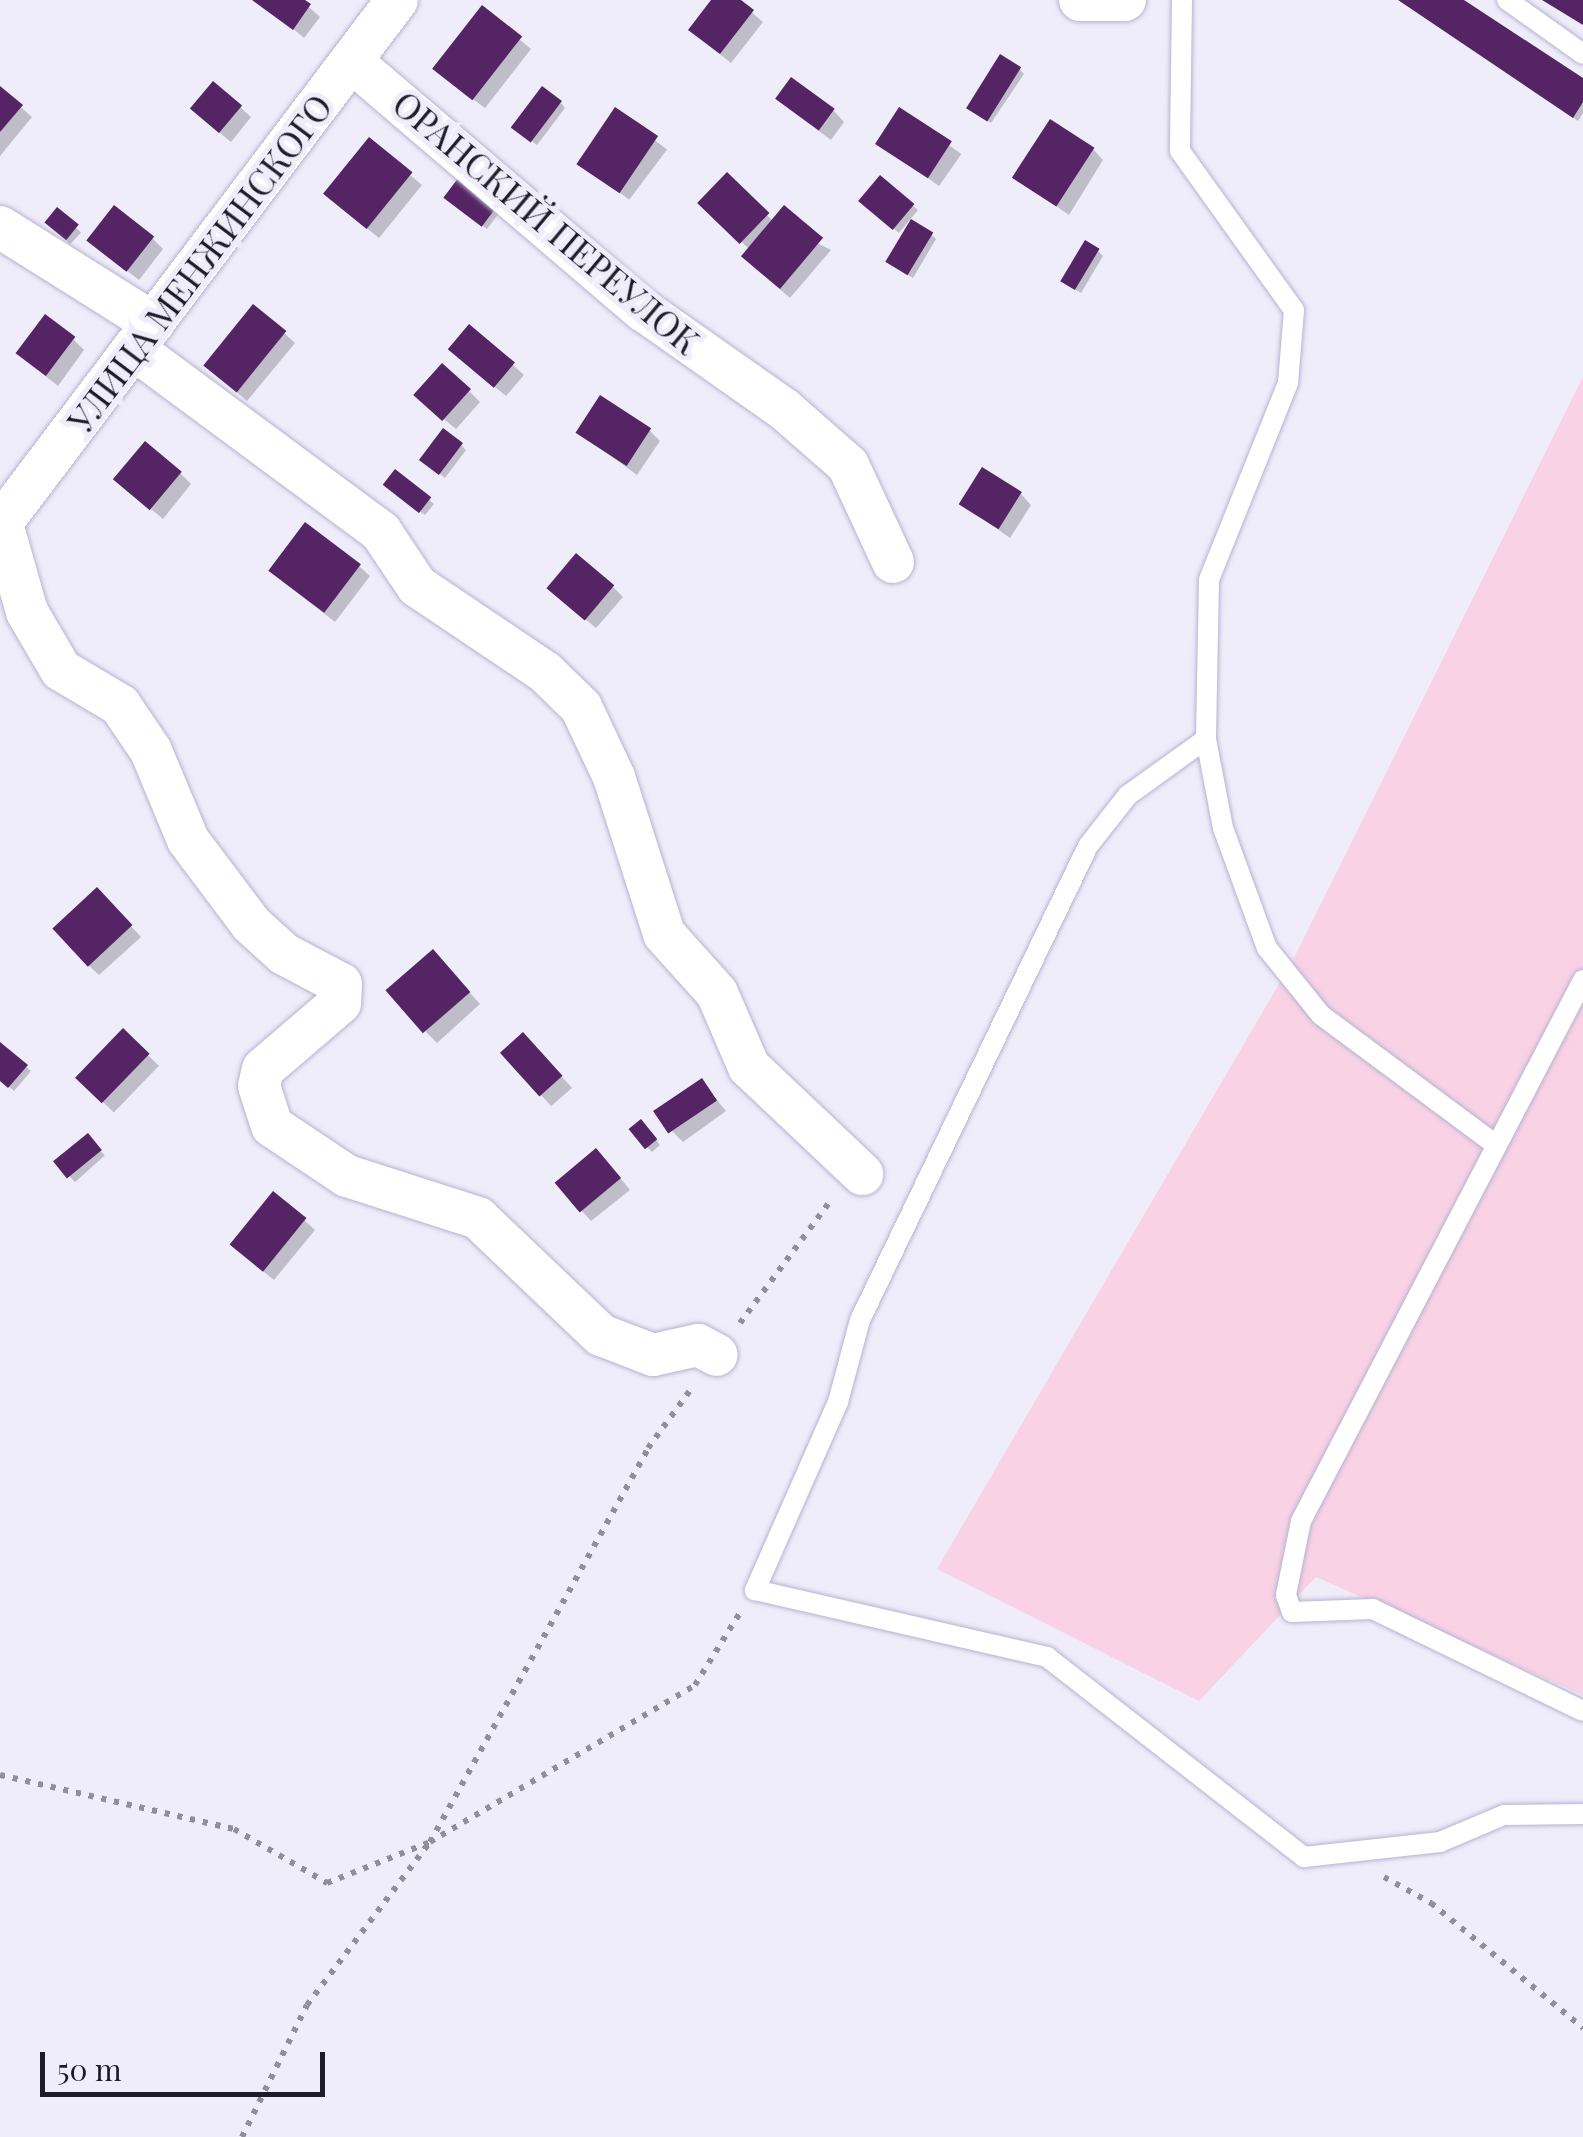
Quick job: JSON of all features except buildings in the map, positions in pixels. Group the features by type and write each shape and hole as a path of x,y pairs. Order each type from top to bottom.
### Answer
{"street":[{"name":"УЛИЦА МЕНЖИНСКОГО","path":"1,525 397,0"},
{"path":"1080,0 1125,0"},
{"name":"ОРАНСКИЙ ПЕРЕУЛОК","path":"351,61 644,310 784,409 848,465 893,562"},
{"path":"0,227 144,336 381,532 417,586 545,672 581,707 614,777 664,934 717,993 749,1066 862,1174"},
{"path":"1,525 28,612 62,670 120,705 151,751 188,840 251,924 284,954 341,984 340,1003 262,1069 259,1086 272,1126 347,1176 478,1218 601,1335 653,1355 698,1345 717,1355"}],"lane":[{"path":"1182,0 1180,151 1294,310 1288,383 1208,580 1206,739 1223,828 1267,948 1322,1014 1496,1145"},
{"path":"1507,0 1583,54"},
{"path":"1206,739 1128,796 1088,846 868,1302 838,1402 791,1496 755,1590 1047,1656 1304,1857 1440,1842 1504,1815 1583,1814"},
{"path":"1583,980 1301,1521 1286,1595 1292,1612 1372,1609 1583,1711"}],"path":[{"path":"242,2137 307,2005 430,1842 648,1448 848,1177 862,1174"},
{"path":"0,1774 234,1828 327,1882 430,1842 696,1685 755,1590"},
{"path":"1332,1854 1431,1903 1583,2028"}],"shaded area":[{"path":"1583,377 1583,1695 1316,1577 1199,1701 937,1569 1293,960"}]}
